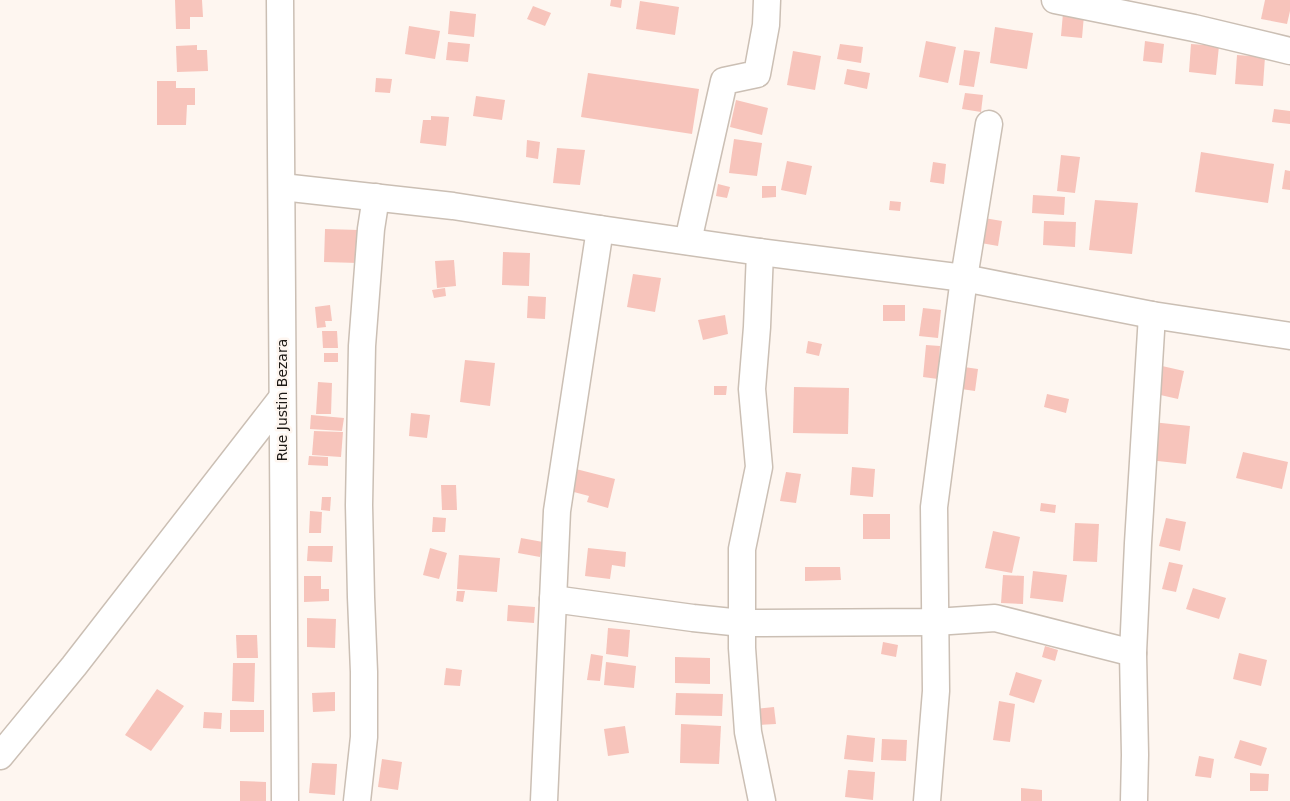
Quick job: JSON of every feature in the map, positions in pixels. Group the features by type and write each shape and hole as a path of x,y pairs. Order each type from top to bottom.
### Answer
{"street":[{"name":"Rue Justin Bezara","path":"280,0 285,801"},
{"path":"688,241 724,80 757,74 766,25 767,0"},
{"path":"1055,0 1194,28 1290,51"},
{"path":"927,801 936,691 934,507 964,278 988,124"},
{"path":"282,187 453,206 760,252 964,278 1152,315 1290,336"},
{"path":"357,801 364,737 359,505 362,346 371,229 376,197"},
{"path":"544,801 557,511 600,229"},
{"path":"760,252 752,389 759,467 742,549 742,648 748,732 762,801"},
{"path":"1134,801 1133,653 1152,315"},
{"path":"0,756 74,666 282,398"},
{"path":"553,599 742,623 935,622 995,618 1133,653"}],"building":[{"path":"175,0 202,0 203,17 190,17 190,29 176,29"},
{"path":"611,0 622,0 621,8 610,6"},
{"path":"1265,0 1290,0 1287,24 1261,19"},
{"path":"640,1 679,7 675,35 636,29"},
{"path":"533,6 551,13 545,26 527,19"},
{"path":"450,11 476,14 474,37 448,34"},
{"path":"1063,13 1084,15 1082,38 1061,36"},
{"path":"409,26 440,31 435,59 405,54"},
{"path":"995,27 1033,33 1027,69 990,63"},
{"path":"926,41 956,47 948,83 919,77"},
{"path":"1145,41 1164,44 1162,63 1143,61"},
{"path":"448,42 470,44 468,62 446,60"},
{"path":"840,44 863,47 861,63 837,59"},
{"path":"1191,44 1219,46 1216,75 1189,72"},
{"path":"197,45 197,50 207,50 208,71 177,72 176,46"},
{"path":"964,50 980,52 974,87 959,85"},
{"path":"793,51 821,56 815,90 787,85"},
{"path":"1237,55 1265,57 1263,86 1235,84"},
{"path":"847,69 870,73 867,89 844,84"},
{"path":"588,73 699,89 692,134 581,117"},
{"path":"376,78 392,79 390,93 375,92"},
{"path":"157,81 176,81 176,88 195,88 195,105 187,105 186,125 157,125"},
{"path":"965,93 983,95 981,112 962,109"},
{"path":"476,96 505,100 502,120 473,116"},
{"path":"736,100 768,108 762,135 730,127"},
{"path":"1274,109 1290,111 1290,124 1272,122"},
{"path":"431,116 449,117 446,146 420,143 423,120 431,120"},
{"path":"734,139 762,143 757,176 729,173"},
{"path":"527,140 540,142 538,159 526,157"},
{"path":"557,148 585,150 580,185 553,183"},
{"path":"1201,152 1274,164 1268,203 1195,192"},
{"path":"1061,155 1080,157 1075,193 1057,191"},
{"path":"787,161 812,166 806,195 781,190"},
{"path":"933,162 946,164 944,184 930,182"},
{"path":"1285,170 1290,171 1290,190 1282,189"},
{"path":"718,184 730,187 727,198 716,196"},
{"path":"762,186 776,186 776,197 762,198"},
{"path":"1033,195 1065,197 1064,215 1032,213"},
{"path":"1095,200 1138,203 1132,254 1089,250"},
{"path":"890,201 901,202 900,211 889,210"},
{"path":"984,218 1002,221 998,246 981,243"},
{"path":"1044,221 1076,222 1075,247 1043,245"},
{"path":"325,229 359,230 358,263 324,262"},
{"path":"503,252 530,253 529,286 502,285"},
{"path":"454,260 456,286 437,288 435,261"},
{"path":"633,274 661,278 655,312 627,307"},
{"path":"445,288 446,296 434,298 432,290"},
{"path":"528,296 546,297 545,319 527,318"},
{"path":"330,305 332,321 325,321 326,327 317,328 315,307"},
{"path":"883,305 905,305 905,321 883,321"},
{"path":"923,308 941,310 938,338 919,336"},
{"path":"725,315 728,334 703,340 698,320"},
{"path":"322,331 337,331 338,348 323,348"},
{"path":"808,341 822,344 819,356 806,353"},
{"path":"926,345 940,346 938,379 923,377"},
{"path":"324,353 338,353 338,362 324,362"},
{"path":"465,360 495,363 490,406 460,402"},
{"path":"957,366 978,369 975,391 954,388"},
{"path":"1162,366 1184,371 1178,399 1156,394"},
{"path":"318,382 332,383 331,414 316,414"},
{"path":"714,386 727,386 726,395 714,395"},
{"path":"794,387 849,388 848,434 793,433"},
{"path":"1047,394 1069,399 1066,413 1044,407"},
{"path":"411,413 430,415 427,438 409,436"},
{"path":"311,415 344,418 342,431 310,429"},
{"path":"1152,422 1190,426 1186,464 1148,460"},
{"path":"314,431 343,432 341,457 312,455"},
{"path":"1243,452 1288,462 1282,489 1236,478"},
{"path":"309,456 328,457 328,466 308,465"},
{"path":"852,467 875,469 873,497 850,495"},
{"path":"576,469 615,479 608,508 587,502 589,496 570,491"},
{"path":"786,472 801,474 796,503 780,501"},
{"path":"441,485 456,485 457,510 442,510"},
{"path":"322,497 331,497 330,511 321,510"},
{"path":"1041,503 1056,505 1055,513 1040,511"},
{"path":"310,511 322,512 321,533 309,533"},
{"path":"863,514 890,514 890,539 863,539"},
{"path":"433,517 446,518 445,532 432,532"},
{"path":"1166,518 1186,522 1180,551 1159,546"},
{"path":"1075,523 1099,524 1097,562 1073,561"},
{"path":"993,531 1020,537 1012,573 985,568"},
{"path":"521,538 543,542 540,557 518,553"},
{"path":"308,546 333,546 332,562 307,561"},
{"path":"430,548 447,553 439,579 423,575"},
{"path":"588,548 626,552 625,567 612,565 610,579 585,576"},
{"path":"459,555 500,558 497,592 457,589"},
{"path":"1169,562 1183,565 1176,592 1162,589"},
{"path":"805,567 840,567 841,580 805,581"},
{"path":"1033,571 1067,575 1063,602 1030,598"},
{"path":"1003,575 1024,576 1023,604 1001,603"},
{"path":"304,576 321,576 321,589 329,589 329,601 304,602"},
{"path":"1193,588 1226,598 1219,619 1186,609"},
{"path":"457,591 465,591 463,602 456,601"},
{"path":"508,605 535,607 534,623 507,621"},
{"path":"307,618 336,619 335,648 307,647"},
{"path":"608,628 630,630 628,657 606,654"},
{"path":"236,635 257,635 258,658 237,658"},
{"path":"883,642 898,645 896,657 881,654"},
{"path":"1045,646 1058,650 1055,661 1042,657"},
{"path":"1239,653 1267,660 1261,686 1233,679"},
{"path":"591,654 603,656 600,681 587,680"},
{"path":"675,657 710,658 710,684 675,683"},
{"path":"606,662 636,666 634,688 604,685"},
{"path":"233,663 255,663 254,702 232,701"},
{"path":"446,668 462,670 460,686 444,685"},
{"path":"1016,672 1042,680 1034,703 1009,695"},
{"path":"157,689 184,706 151,751 125,735"},
{"path":"335,692 335,711 313,712 312,693"},
{"path":"676,693 723,694 722,716 675,715"},
{"path":"999,701 1015,704 1010,742 993,740"},
{"path":"774,707 776,724 758,725 756,709"},
{"path":"230,710 264,710 264,732 230,732"},
{"path":"204,712 222,713 221,729 203,728"},
{"path":"681,724 721,726 719,764 680,763"},
{"path":"625,726 629,753 608,756 604,729"},
{"path":"847,735 875,738 873,762 844,759"},
{"path":"882,739 907,740 906,761 881,760"},
{"path":"1240,740 1267,748 1261,766 1234,758"},
{"path":"1199,756 1214,759 1211,778 1195,776"},
{"path":"382,759 402,762 398,790 378,787"},
{"path":"312,763 337,764 335,795 309,793"},
{"path":"848,770 875,772 873,800 845,797"},
{"path":"1250,773 1269,774 1268,791 1250,791"},
{"path":"240,781 266,782 266,801 240,801"},
{"path":"1021,788 1042,790 1042,801 1021,801"}]}
